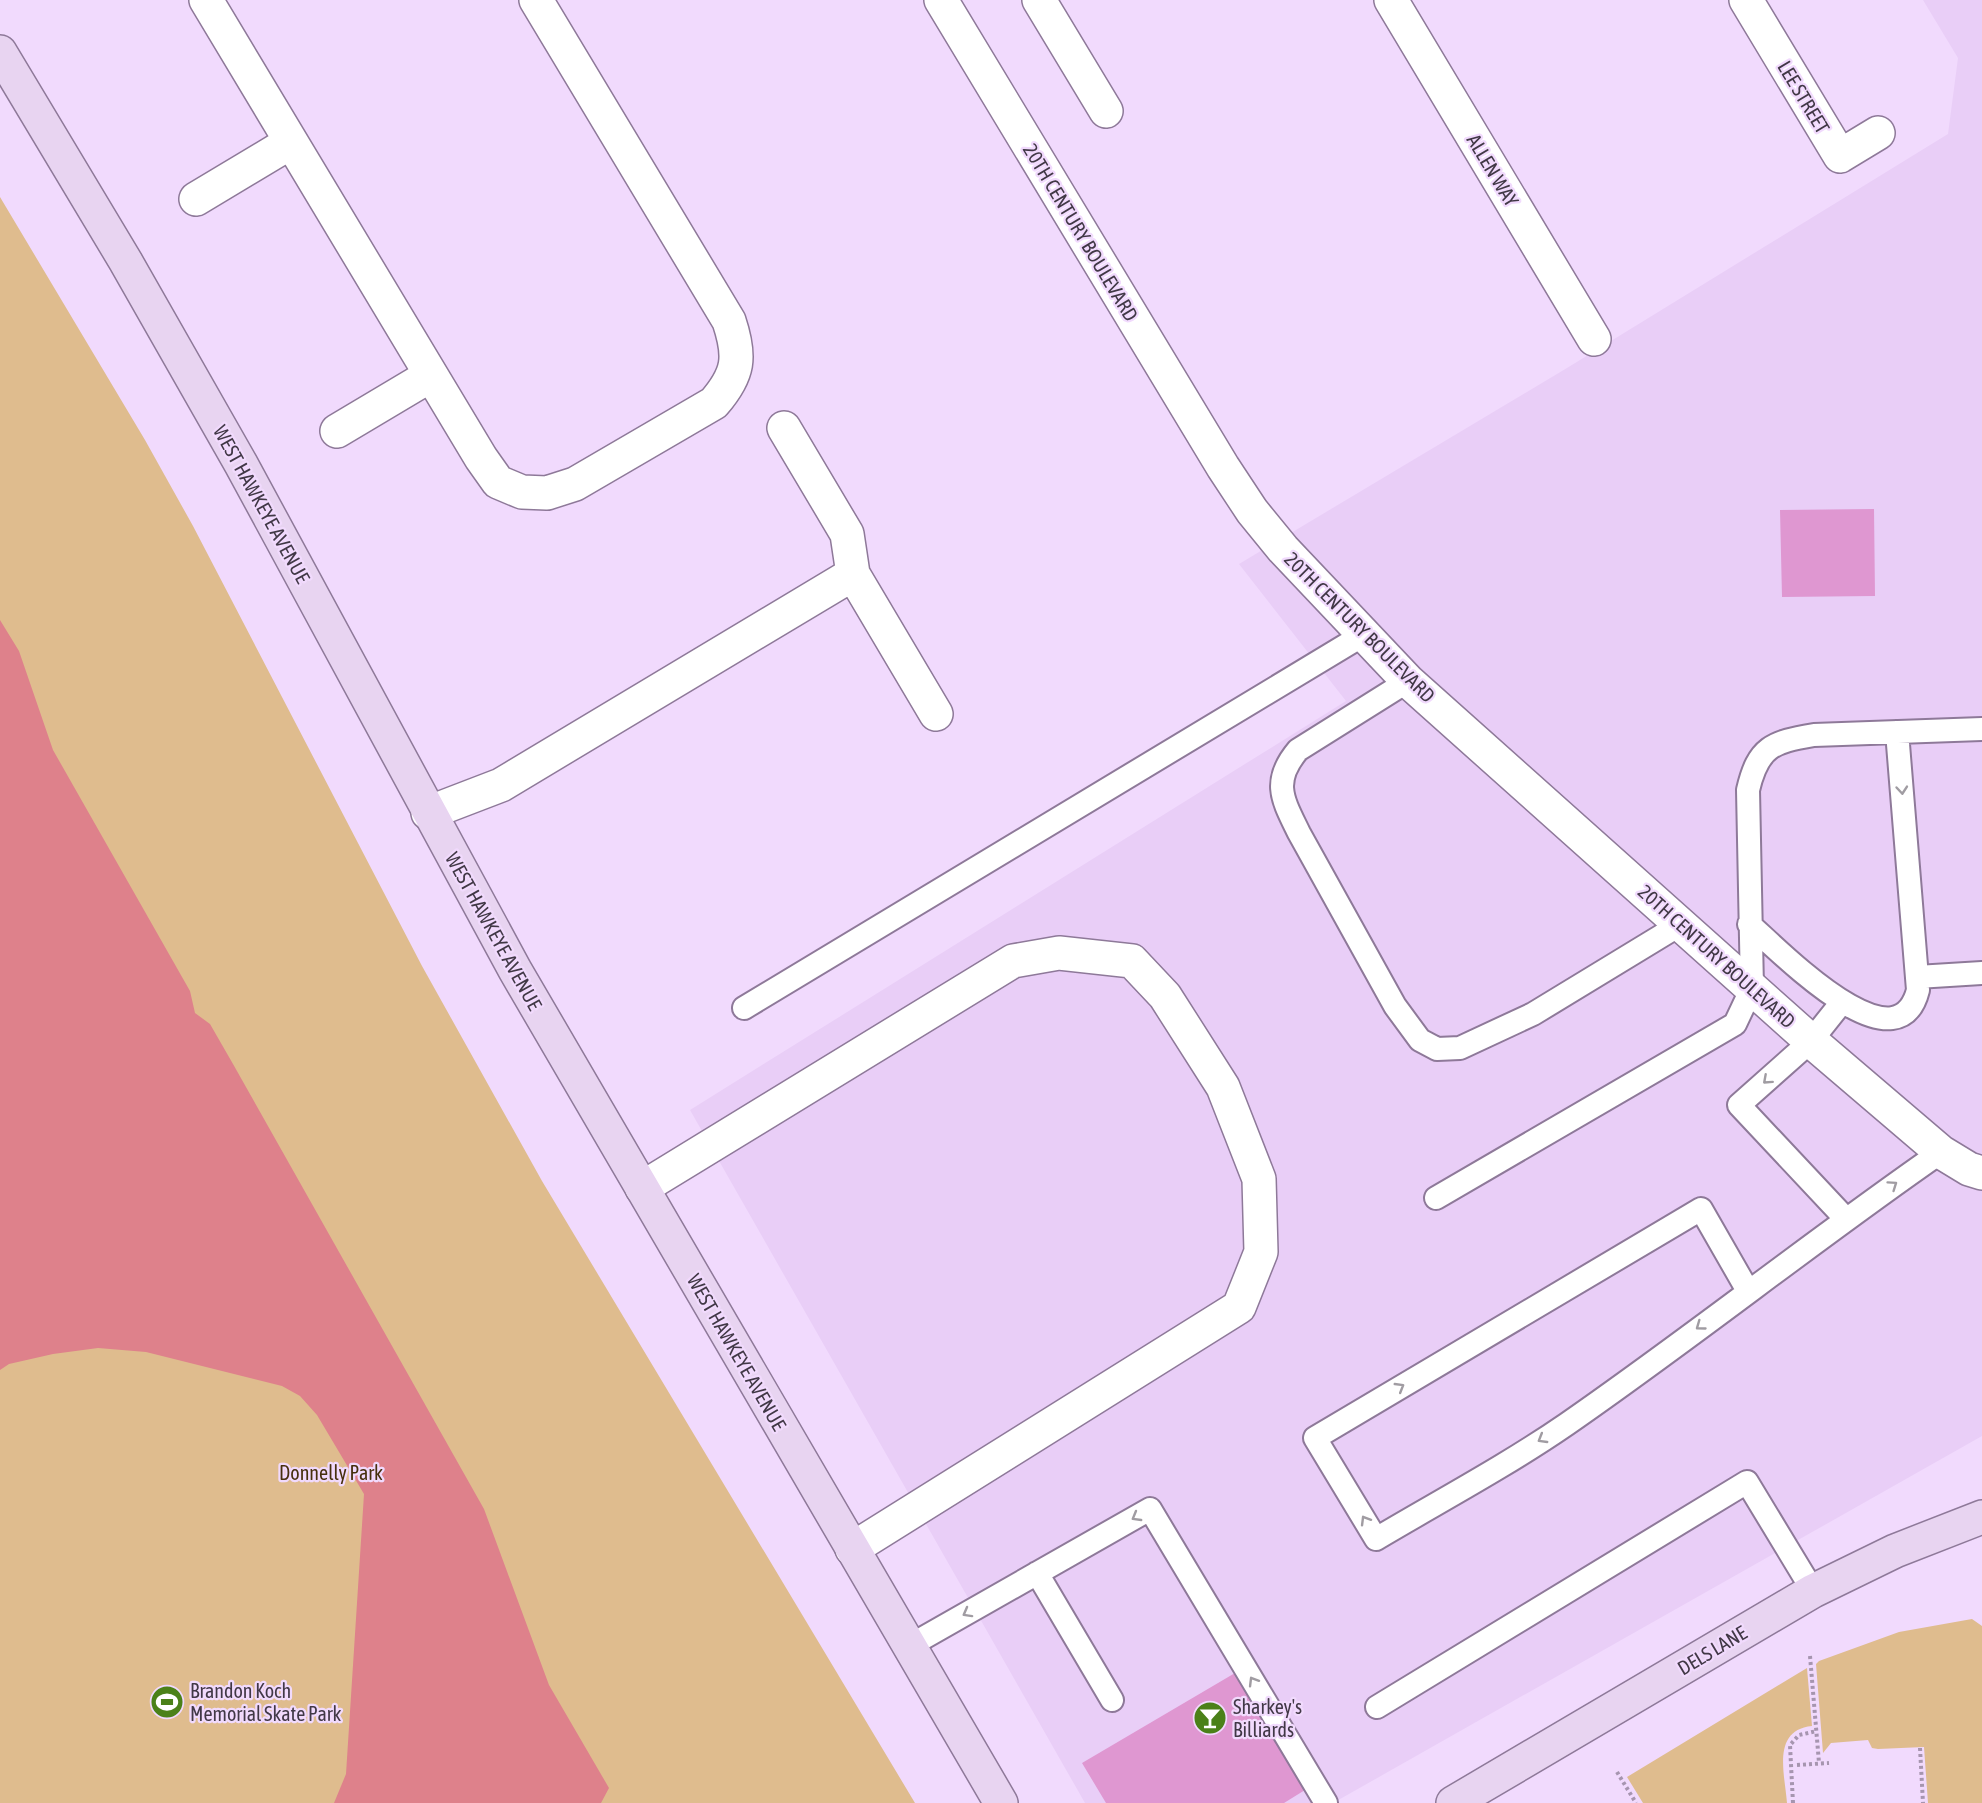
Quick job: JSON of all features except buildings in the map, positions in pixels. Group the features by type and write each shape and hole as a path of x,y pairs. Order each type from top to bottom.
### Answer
{"street":[{"path":"206,0 431,375 498,482 522,492 548,493 575,484 714,403 730,385 737,364 736,342 729,321 536,0"},
{"name":"20TH CENTURY BOULEVARD","path":"940,0 1228,476 1283,549 1408,681 1811,1041 1941,1152 1969,1169 1982,1173"},
{"path":"1039,0 1106,111"},
{"name":"ALLEN WAY","path":"1392,0 1594,339"},
{"name":"LEE STREET","path":"1746,0 1840,156 1878,133"},
{"name":"WEST HAWKEYE AVENUE","path":"0,51 126,262 241,464 515,970 852,1549 911,1645 1001,1803"},
{"path":"196,199 291,142"},
{"path":"337,431 431,375"},
{"path":"784,428 847,534 853,574 936,714"},
{"path":"428,813 501,785 853,574"},
{"path":"642,1188 1013,962 1059,953 1132,961 1165,996 1223,1087 1259,1179 1261,1252 1239,1306 852,1549"},
{"name":"DELS LANE","path":"1454,1803 1813,1591 1895,1551 1982,1517"}],"lane":[{"path":"744,1008 1363,635"},
{"path":"1408,681 1298,750 1285,765 1281,786 1286,807 1299,833 1395,1006 1420,1040 1437,1049 1460,1048 1480,1040 1567,995 1681,924"},
{"path":"1436,1197 1735,1024 1752,988 1748,790 1754,765 1767,750 1787,739 1814,735 1982,729"},
{"path":"1749,924 1842,1002 1882,1019 1899,1018 1908,1013 1914,1005 1918,990 1897,732"},
{"path":"1917,976 1982,973"},
{"path":"1842,1002 1811,1041 1738,1105 1845,1218"},
{"path":"1748,1291 1701,1209 1315,1438 1376,1539 1566,1425 1748,1291 1845,1218 1941,1152"},
{"path":"1377,1707 1747,1482 1813,1591"},
{"path":"911,1645 1150,1509 1326,1803"},
{"path":"1036,1573 1112,1700"}],"path":[{"path":"1810,1656 1819,1763"},
{"path":"1793,1803 1790,1744 1799,1735 1817,1731"},
{"path":"1920,1748 1923,1803"},
{"path":"1797,1765 1828,1763"},
{"path":"1617,1772 1636,1803"}],"shaded area":[{"path":"1923,0 1982,0 1982,1436 1333,1803 1085,1803 690,1110 1346,701 1239,564 1567,368 1948,134 1958,58"},
{"path":"0,620 19,651 53,750 190,991 195,1013 210,1024 484,1509 549,1685 609,1788 601,1803 334,1803 346,1774 364,1494 317,1415 300,1396 282,1386 146,1352 98,1348 53,1354 9,1364 0,1370"}],"green space":[{"name":"Donnelly Park","path":"0,197 145,440 193,526 422,966 542,1181 915,1803 0,1803"},
{"path":"1972,1619 1982,1626 1982,1803 1928,1803 1924,1747 1878,1749 1872,1748 1868,1740 1831,1743 1823,1753 1816,1664 1819,1661 1899,1632"},
{"path":"1807,1668 1812,1726 1799,1729 1786,1745 1783,1767 1787,1803 1643,1803 1627,1777"}],"place":[{"name":"Brandon Koch Memorial Skate Park","path":"167,1702"},
{"name":"Sharkey's Billiards","path":"1210,1718"}]}
